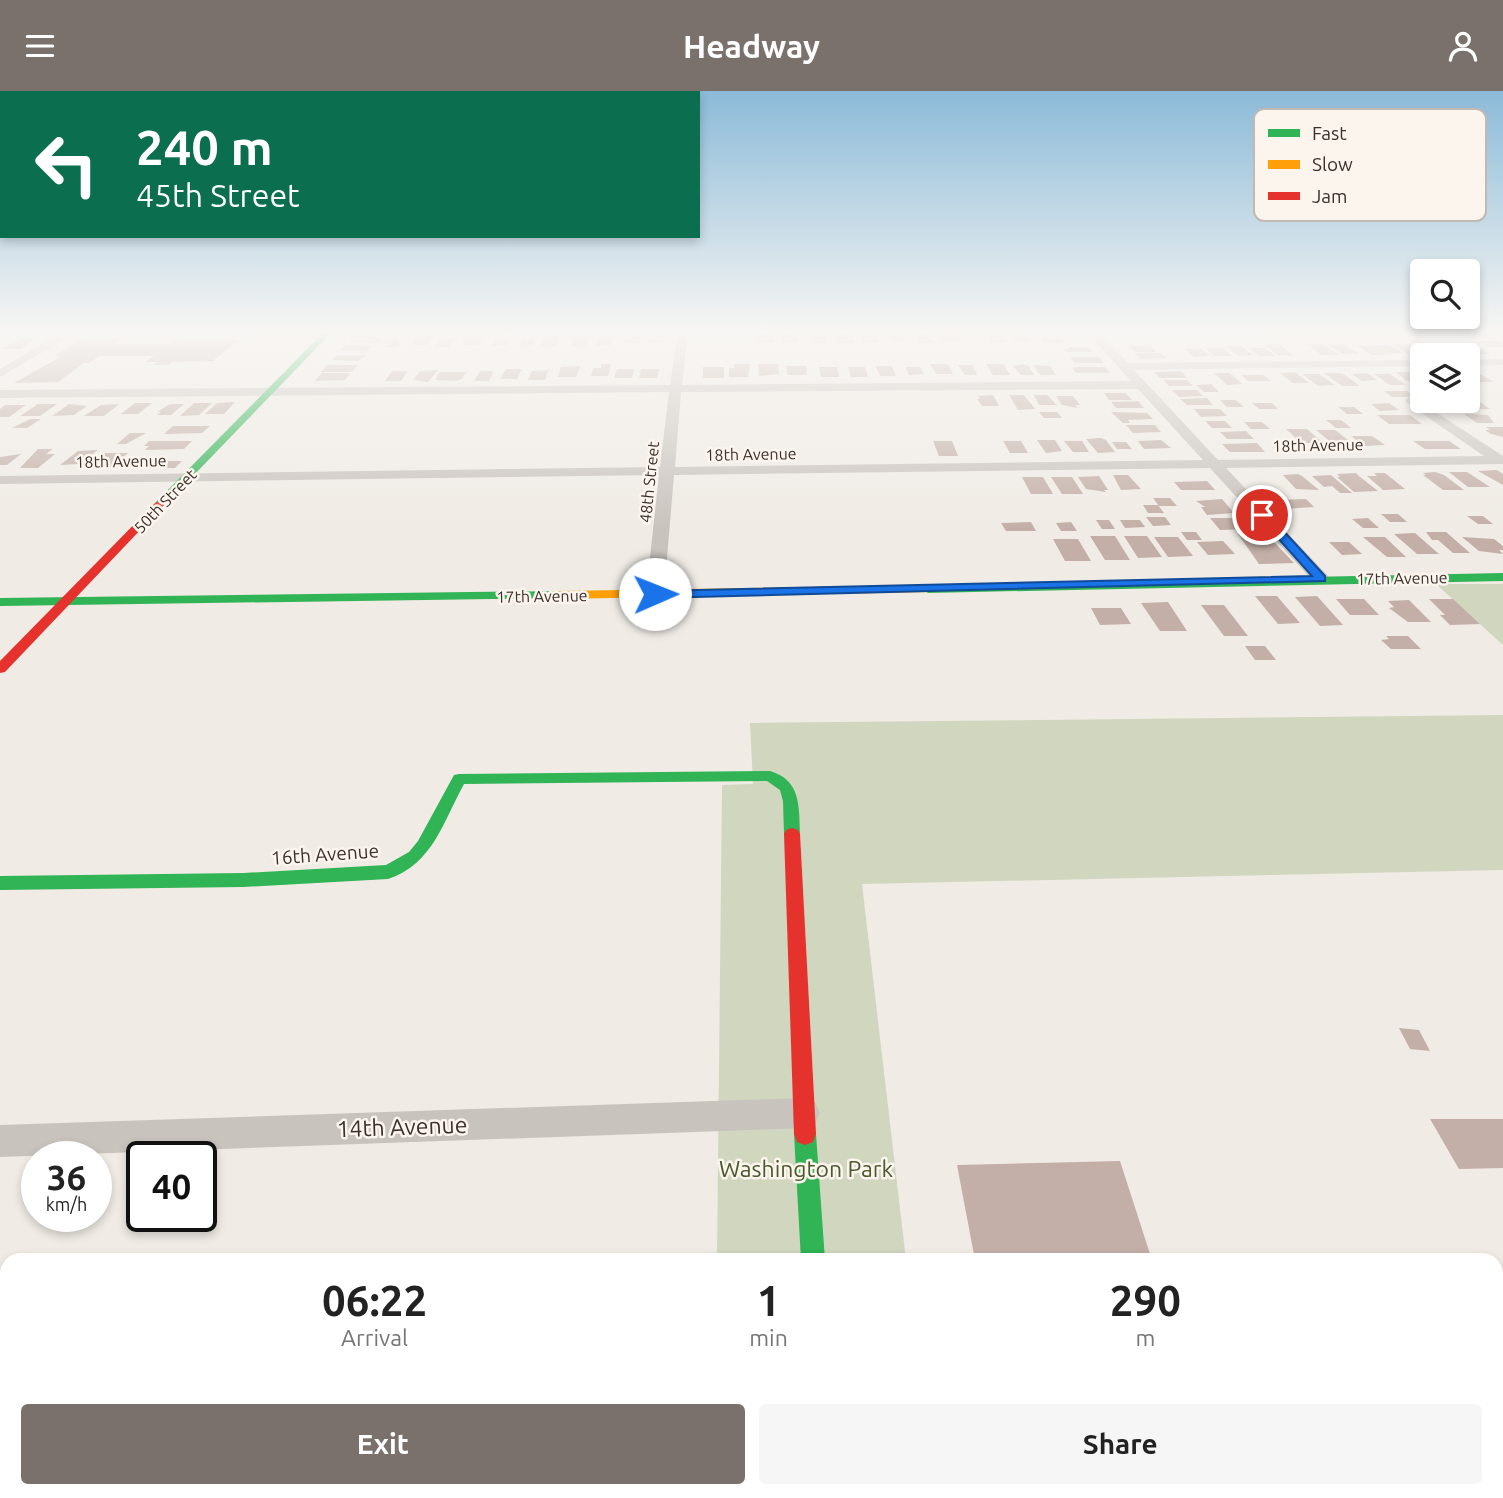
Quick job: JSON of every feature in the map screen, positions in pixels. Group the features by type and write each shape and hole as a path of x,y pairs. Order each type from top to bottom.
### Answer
{"street":[{"name":"50th Street","path":"0,669 265,398"},
{"name":"48th Street","path":"655,594 674,398"},
{"path":"1152,398 1217,464 1321,579"},
{"path":"1431,413 1502,461"},
{"name":"18th Avenue","path":"0,480 1502,461"},
{"name":"17th Avenue","path":"0,602 655,594 1503,577"},
{"name":"16th Avenue","path":"0,883 270,880 383,873 407,864 428,843 448,793 459,779 770,776 787,787 791,801 804,1114"},
{"path":"804,1114 813,1253"},
{"name":"14th Avenue","path":"0,1141 804,1114"}],"green space":[{"path":"1436,584 1503,584 1503,645"},
{"name":"Washington Park","path":"1503,715 1503,870 862,884 905,1253 717,1253 722,785 753,784 750,723"}],"building":[{"path":"994,398 999,406 982,406 977,399"},
{"path":"1011,398 1026,398 1035,409 1018,410"},
{"path":"1035,398 1050,398 1057,405 1039,405"},
{"path":"1057,398 1074,398 1080,405 1075,405 1078,408 1062,405"},
{"path":"1107,398 1130,398 1132,400 1109,400"},
{"path":"1207,398 1213,405 1187,405 1180,399"},
{"path":"1220,400 1236,400 1244,407 1227,407"},
{"path":"1138,401 1144,408 1116,408 1111,402"},
{"path":"235,402 224,414 205,414 217,403"},
{"path":"1480,402 1490,409 1480,409"},
{"path":"135,403 152,403 138,414 121,414"},
{"path":"194,403 212,403 199,415 180,416"},
{"path":"1252,403 1272,403 1278,409 1259,409"},
{"path":"1389,403 1399,410 1380,411 1371,404"},
{"path":"38,404 57,404 40,416 20,416"},
{"path":"69,404 87,406 74,415 52,416"},
{"path":"119,404 104,416 84,416 101,405"},
{"path":"170,404 184,404 171,415 157,415 161,412 157,412"},
{"path":"5,405 26,405 9,417 0,417 0,409"},
{"path":"1338,407 1354,407 1363,414 1347,414"},
{"path":"1194,409 1220,409 1227,416 1201,417"},
{"path":"1039,412 1057,412 1062,418 1044,418"},
{"path":"1111,412 1147,413 1153,419 1128,420 1130,423 1123,423"},
{"path":"1464,414 1488,415 1494,423 1477,423"},
{"path":"1377,415 1410,415 1422,424 1389,424"},
{"path":"30,419 41,419 27,428 12,428"},
{"path":"1326,420 1341,420 1351,428 1336,428"},
{"path":"1205,421 1225,421 1232,428 1212,428"},
{"path":"1244,422 1262,422 1270,429 1251,429"},
{"path":"1126,425 1155,425 1161,432 1133,433"},
{"path":"173,426 210,426 202,433 164,434"},
{"path":"1486,427 1503,427 1503,437 1491,434 1485,430 1490,430"},
{"path":"1286,429 1307,429 1323,443 1301,443"},
{"path":"1316,430 1335,430 1352,443 1332,443"},
{"path":"1246,431 1254,439 1227,439 1220,432"},
{"path":"130,433 146,433 126,444 117,444"},
{"path":"1351,436 1372,436 1385,445 1364,446"},
{"path":"1086,439 1106,440 1115,452 1098,453"},
{"path":"1037,440 1055,440 1062,451 1046,453"},
{"path":"1161,440 1171,448 1144,449 1138,441"},
{"path":"149,441 192,441 184,449 145,450 149,446 144,446"},
{"path":"933,441 952,441 958,456 939,456"},
{"path":"1003,441 1021,441 1028,453 1010,453"},
{"path":"1064,441 1082,441 1089,452 1073,452"},
{"path":"1413,441 1449,441 1461,449 1425,449"},
{"path":"1112,442 1126,442 1132,449 1117,449"},
{"path":"1257,443 1265,452 1230,452 1222,444"},
{"path":"38,449 53,449 46,454 55,454 38,468 20,468"},
{"path":"98,450 78,464 60,465 78,451"},
{"path":"105,453 128,453 112,467 88,468"},
{"path":"21,454 7,465 0,465 0,457"},
{"path":"146,461 182,461 175,468 139,468"},
{"path":"1497,470 1503,474 1503,485 1478,471"},
{"path":"1435,472 1444,475 1464,490 1443,490 1423,475"},
{"path":"1449,472 1467,472 1490,487 1468,487"},
{"path":"1356,473 1378,491 1354,492 1337,477 1340,477 1337,474"},
{"path":"1374,473 1385,473 1405,489 1383,490 1367,476 1377,476"},
{"path":"1298,474 1319,490 1296,489 1283,475"},
{"path":"1113,475 1128,475 1141,489 1121,490"},
{"path":"1331,475 1352,493 1340,493 1332,486 1324,487 1312,476"},
{"path":"1099,476 1108,490 1104,490 1106,492 1086,489 1078,477"},
{"path":"1022,477 1043,477 1053,494 1031,494"},
{"path":"1051,477 1072,477 1083,494 1062,494"},
{"path":"1207,481 1215,490 1181,490 1174,482"},
{"path":"1153,498 1170,498 1177,506 1159,506"},
{"path":"1222,499 1234,513 1207,515 1201,507 1205,507 1196,501"},
{"path":"1306,499 1314,507 1284,509 1275,500"},
{"path":"1143,505 1158,505 1164,513 1148,513"},
{"path":"1381,514 1398,514 1407,522 1390,522"},
{"path":"1467,516 1483,516 1493,524 1478,524"},
{"path":"1146,517 1165,517 1171,525 1153,526"},
{"path":"1210,518 1239,518 1249,529 1220,530"},
{"path":"1368,518 1379,528 1363,528 1352,519"},
{"path":"1096,520 1109,520 1115,529 1102,529"},
{"path":"1120,520 1140,520 1145,527 1125,528"},
{"path":"1031,522 1036,531 1006,531 1001,523"},
{"path":"1071,522 1077,531 1061,531 1056,523"},
{"path":"1181,532 1196,532 1202,540 1187,540"},
{"path":"1426,532 1446,532 1470,553 1453,553 1438,540 1432,540"},
{"path":"1415,533 1439,554 1417,554 1394,534"},
{"path":"1238,534 1258,534 1266,543 1275,543 1294,563 1259,564"},
{"path":"1090,536 1115,536 1130,560 1105,560"},
{"path":"1124,536 1147,536 1162,557 1138,558"},
{"path":"1154,537 1178,537 1193,556 1168,557"},
{"path":"1363,537 1385,537 1406,557 1387,557"},
{"path":"1462,537 1494,539 1503,546 1503,550 1499,550 1503,554 1479,551"},
{"path":"1053,539 1078,539 1091,561 1065,561"},
{"path":"1223,541 1235,554 1208,555 1197,542"},
{"path":"1329,542 1349,542 1362,554 1342,555"},
{"path":"1255,596 1277,596 1300,623 1278,624"},
{"path":"1317,596 1343,625 1320,626 1295,597"},
{"path":"1336,599 1364,599 1379,615 1350,615"},
{"path":"1429,599 1453,599 1480,624 1450,625 1440,615 1445,615"},
{"path":"1409,600 1431,622 1408,622 1389,608 1394,607 1388,601"},
{"path":"1168,602 1187,631 1160,631 1141,603"},
{"path":"1201,605 1224,605 1248,636 1224,636"},
{"path":"1091,608 1121,608 1131,624 1100,625"},
{"path":"1386,636 1408,636 1421,649 1391,649 1381,640 1389,639"},
{"path":"1245,646 1265,646 1276,660 1255,660"},
{"path":"1399,1028 1419,1030 1430,1051 1410,1049"},
{"path":"1430,1119 1503,1119 1503,1168 1459,1169"},
{"path":"1120,1161 1150,1253 974,1253 957,1165"}],"traffic: fast":[{"path":"160,504 264,398"},
{"path":"928,589 1503,577"},
{"path":"0,602 559,595"},
{"path":"0,883 243,880 388,872 403,865 424,845 459,779 770,776 787,787 791,801 792,834"},
{"path":"805,1134 813,1253"}],"traffic: slow":[{"path":"559,595 928,589"}],"traffic: jam":[{"path":"0,669 160,504"},
{"path":"792,834 805,1134"}],"route":[{"path":"655,594 1321,579 1262,515"}]}
